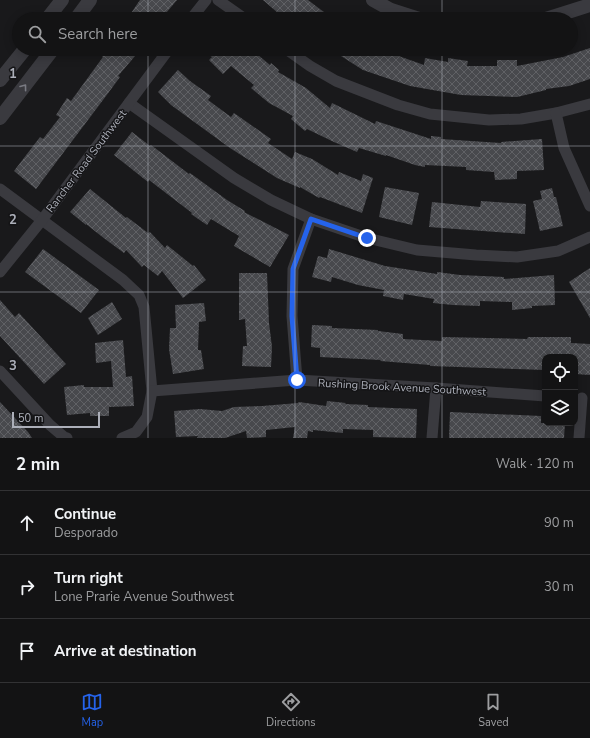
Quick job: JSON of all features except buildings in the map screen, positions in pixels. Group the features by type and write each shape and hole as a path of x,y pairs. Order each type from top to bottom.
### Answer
{"street":[{"path":"53,12 62,0"},
{"path":"81,12 90,0"},
{"path":"197,12 206,0"},
{"path":"218,0 235,12"},
{"path":"373,0 397,12"},
{"path":"568,12 590,5"},
{"path":"0,80 19,56"},
{"path":"0,118 48,56"},
{"name":"Rancher Road Southwest","path":"0,272 42,220 164,56"},
{"path":"296,56 336,81 398,105 430,114 489,120 521,119 556,113 590,104"},
{"path":"129,103 234,178 271,200 311,219 367,238 417,250 517,257 558,251 590,236"},
{"path":"556,113 564,148 590,206"},
{"path":"0,190 123,280 139,295 144,307 152,391 147,417 136,432 122,438"},
{"path":"297,380 292,316 293,269 311,219"},
{"path":"0,371 50,425 67,438"},
{"name":"Rushing Brook Avenue Southwest","path":"152,391 297,380 542,396"},
{"path":"432,438 436,388"},
{"path":"579,438 582,398"}],"route":[{"path":"297,380 292,316 293,269 311,219 367,238"}]}
